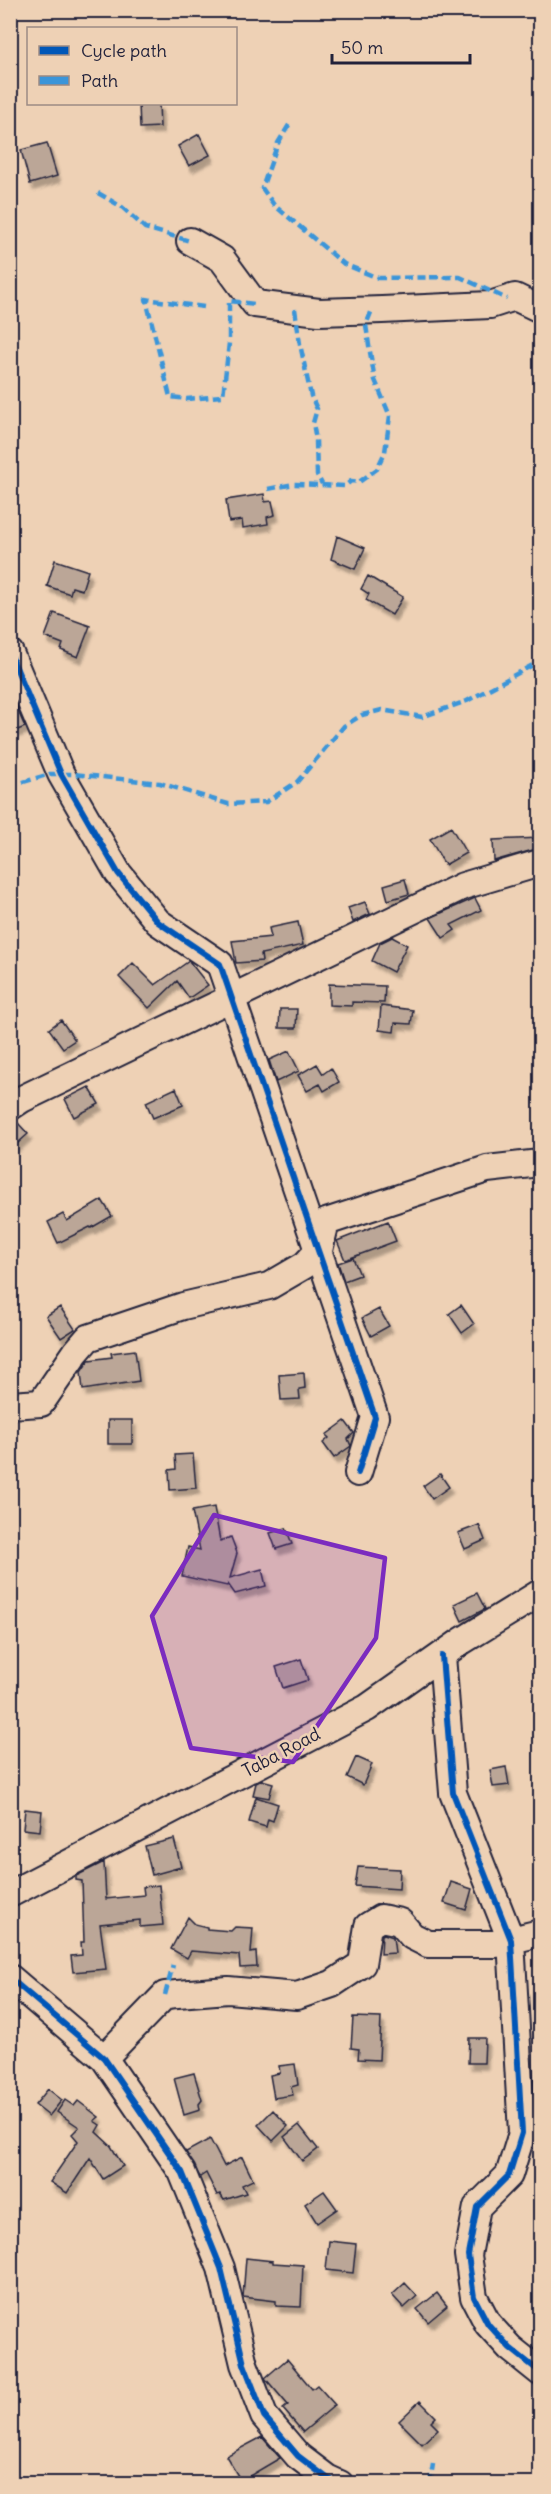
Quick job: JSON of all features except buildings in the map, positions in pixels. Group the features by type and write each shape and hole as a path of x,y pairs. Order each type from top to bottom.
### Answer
{"street":[{"path":"190,241 222,259 255,304 319,312 490,305 515,297 540,309"},
{"path":"10,652 61,774 118,873 158,922 220,964 375,1417 358,1473"},
{"path":"10,1107 230,997 463,886 540,862"},
{"path":"10,1405 41,1403 88,1338 183,1306 269,1286 305,1265 319,1251 326,1222 487,1169 540,1163"},
{"name":"Taba Road","path":"10,1894 366,1708 540,1593"},
{"path":"442,1656 453,1794 511,1940 522,2133 510,2175 477,2207 468,2255 474,2297 488,2324 510,2348 540,2372"},
{"path":"104,2058 165,1995 228,1990 297,1996 332,1984 362,1964 368,1926 381,1918 400,1923 412,1936 428,1944 495,1944 540,1933"},
{"path":"10,1978 104,2058 182,2172 221,2268 244,2364 264,2416 298,2456 327,2478 340,2484"}],"highlighted area":[{"path":"214,1515 385,1558 376,1638 293,1762 191,1748 152,1616"}],"marked path":[{"path":"289,125 278,143 262,188 274,205 344,264 378,278 460,277 507,299"},
{"path":"98,193 122,207 145,228 190,241"},
{"path":"204,307 146,299 170,397 187,399 223,396 229,343 229,301 255,304"},
{"path":"295,309 311,396 317,409 313,423 317,475 322,484"},
{"path":"268,489 294,484 345,486 351,481 359,482 377,469 385,452 390,416 375,380 370,352 366,325 372,310"},
{"path":"10,786 50,774 73,774 160,783 228,804 266,802 297,782 344,726 362,715 382,710 422,717 467,701 540,661"},
{"path":"165,1995 173,1965"},
{"path":"430,2484 433,2464"}],"cycle path":[{"path":"10,653 61,774 118,873 158,922 220,964 375,1417 358,1473"},
{"path":"442,1656 453,1793 511,1940 522,2133 509,2175 477,2207 468,2255 474,2297 488,2324 510,2348 540,2372"},
{"path":"10,1978 104,2058 182,2172 221,2268 244,2364 264,2416 298,2456 327,2478 340,2484"}]}
